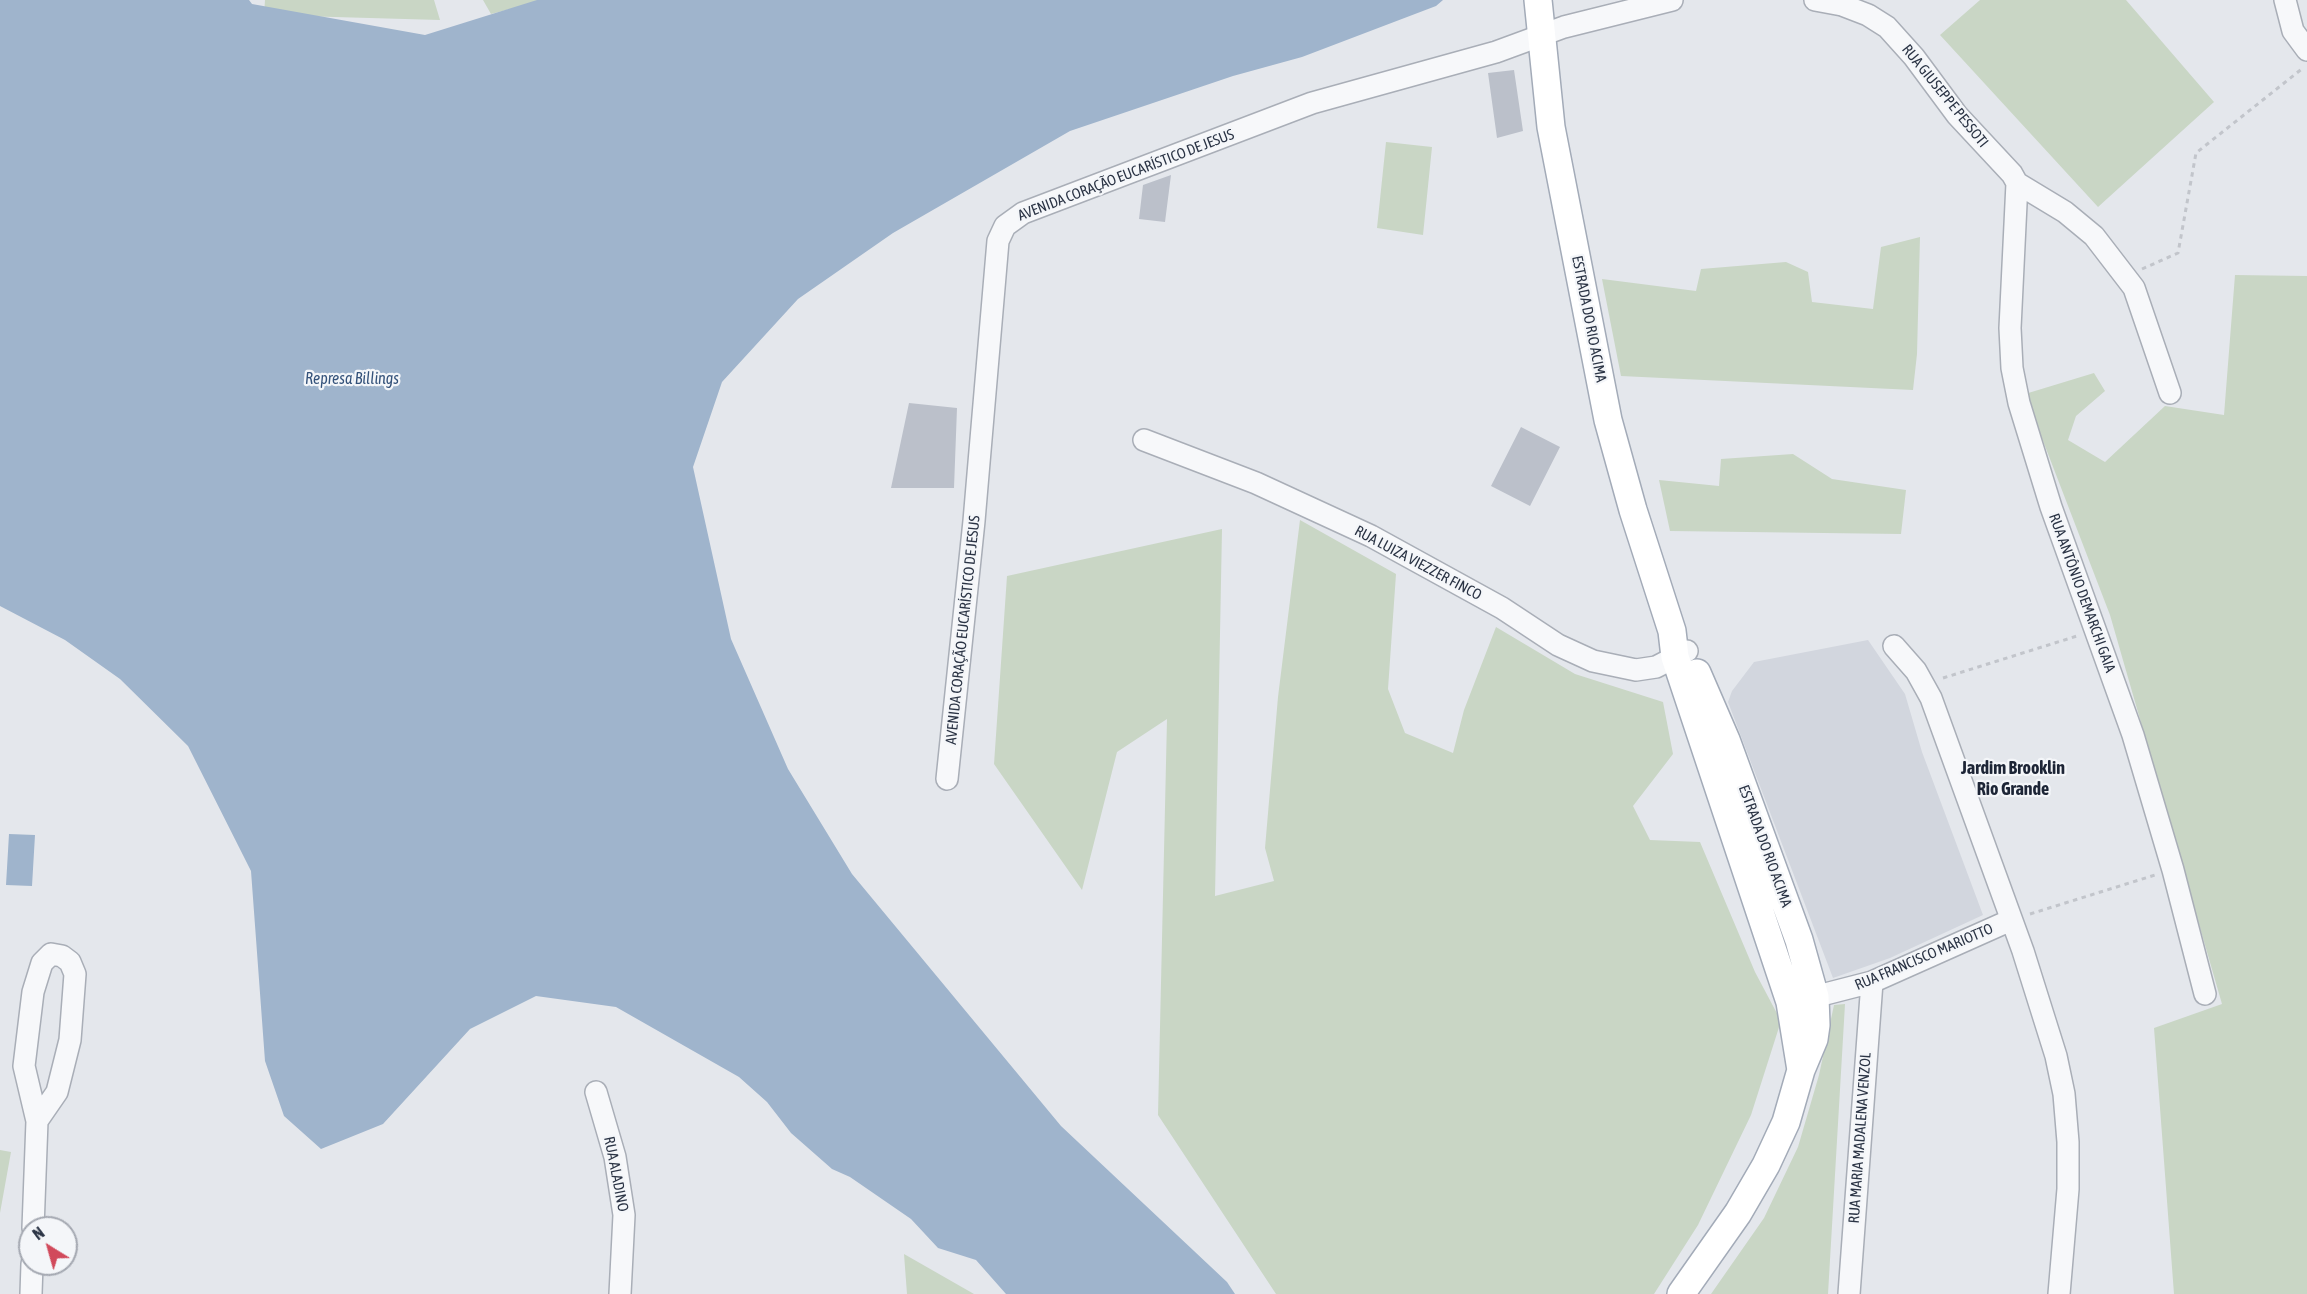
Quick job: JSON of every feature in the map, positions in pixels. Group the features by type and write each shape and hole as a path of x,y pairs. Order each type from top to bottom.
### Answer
{"main road":[{"name":"ESTRADA DO RIO ACIMA","path":"1538,0 1551,127 1608,420 1633,510 1678,646 1803,1000 1801,1070 1786,1122 1766,1165 1738,1213 1681,1294"}],"street":[{"path":"1540,36 1672,0"},
{"name":"RUA GIUSEPPE PESSOTI","path":"1815,0 1842,5 1868,15 1887,27 1914,57 1957,115 2012,174 2017,183 2048,201 2082,226 2127,275 2141,304 2170,393"},
{"path":"2285,0 2293,31 2307,50"},
{"name":"AVENIDA CORAÇÃO EUCARÍSTICO DE JESUS","path":"947,779 974,521 998,241 1005,226 1023,213 1312,103 1496,52 1540,36"},
{"name":"RUA ANTÔNIO DEMARCHI GAIA","path":"2017,183 2010,328 2012,368 2019,403 2051,507 2133,735 2173,870 2205,994"},
{"name":"RUA LUIZA VIEZZER FINCO","path":"1144,440 1256,483 1371,536 1502,608 1584,658 1616,668 1636,670 1656,668 1678,646"},
{"name":"RUA FRANCISCO MARIOTTO","path":"1803,1000 1872,982 2011,920 1924,684 1894,646"},
{"path":"2011,920 2035,986 2064,1094 2068,1189 2059,1294"},
{"path":"33,1216 37,1121 24,1066 33,992 42,963 51,954 62,956 70,962 75,974 70,1040 57,1092 37,1121"},
{"name":"RUA MARIA MADALENA VENZOL","path":"1849,1294 1872,982"},
{"name":"RUA ALADINO","path":"596,1092 615,1157 624,1215 620,1294"},
{"path":"31,1294 32,1276"}],"path":[{"path":"2127,275 2178,253 2196,153 2307,65"},
{"path":"1924,684 2080,635"},
{"path":"2011,920 2173,870"}],"shaded area":[{"path":"1868,640 1905,694 1922,752 1983,915 1890,958 1833,978 1728,702 1732,691 1754,662"}],"green space":[{"path":"265,0 434,0 440,20 264,15"},
{"path":"483,0 545,0 491,14"},
{"path":"1980,0 2126,0 2214,102 2098,207 1940,35"},
{"path":"1386,142 1432,147 1423,235 1377,228"},
{"path":"1920,237 1917,354 1913,390 1621,376 1602,279 1696,291 1701,269 1786,262 1808,272 1812,302 1873,309 1881,247"},
{"path":"2235,275 2307,276 2307,1294 2174,1294 2154,1028 2222,1004 2110,615 2025,394 2094,373 2105,391 2076,416 2068,440 2105,462 2165,406 2224,415"},
{"path":"1793,454 1832,479 1906,490 1901,534 1670,531 1659,480 1719,486 1721,459"},
{"path":"1300,520 1396,574 1388,689 1405,733 1453,753 1464,710 1496,627 1575,674 1663,702 1673,754 1633,806 1650,840 1700,842 1755,972 1781,1021 1751,1115 1698,1225 1654,1294 1276,1294 1158,1115 1167,719 1117,752 1082,890 994,764 1007,576 1222,529 1215,896 1274,881 1265,848 1278,697"},
{"path":"1845,1004 1828,1294 1711,1294 1764,1218 1798,1147 1819,1075 1834,1005"},
{"path":"0,1150 11,1152 0,1213"},
{"path":"904,1254 974,1294 907,1294"}],"water":[{"name":"Represa Billings","path":"0,0 249,0 252,4 425,35 537,0 1443,0 1436,6 1302,57 1233,76 1070,131 893,233 798,299 722,382 693,467 731,639 788,769 852,874 1061,1126 1227,1282 1235,1294 1006,1294 976,1260 938,1248 911,1219 850,1177 832,1169 791,1133 767,1102 739,1077 616,1007 536,996 470,1029 383,1124 321,1149 284,1116 265,1061 251,871 188,746 120,679 65,640 0,606"},
{"path":"9,834 35,835 32,886 6,885"}],"building":[{"path":"1514,70 1523,131 1497,138 1488,73"},
{"path":"1171,175 1165,222 1139,219 1143,185"},
{"path":"909,403 957,408 954,488 891,488"},
{"path":"1521,427 1560,447 1530,506 1491,486"}],"district":[{"name":"Jardim Brooklin Rio Grande","path":"2013,778"}]}
